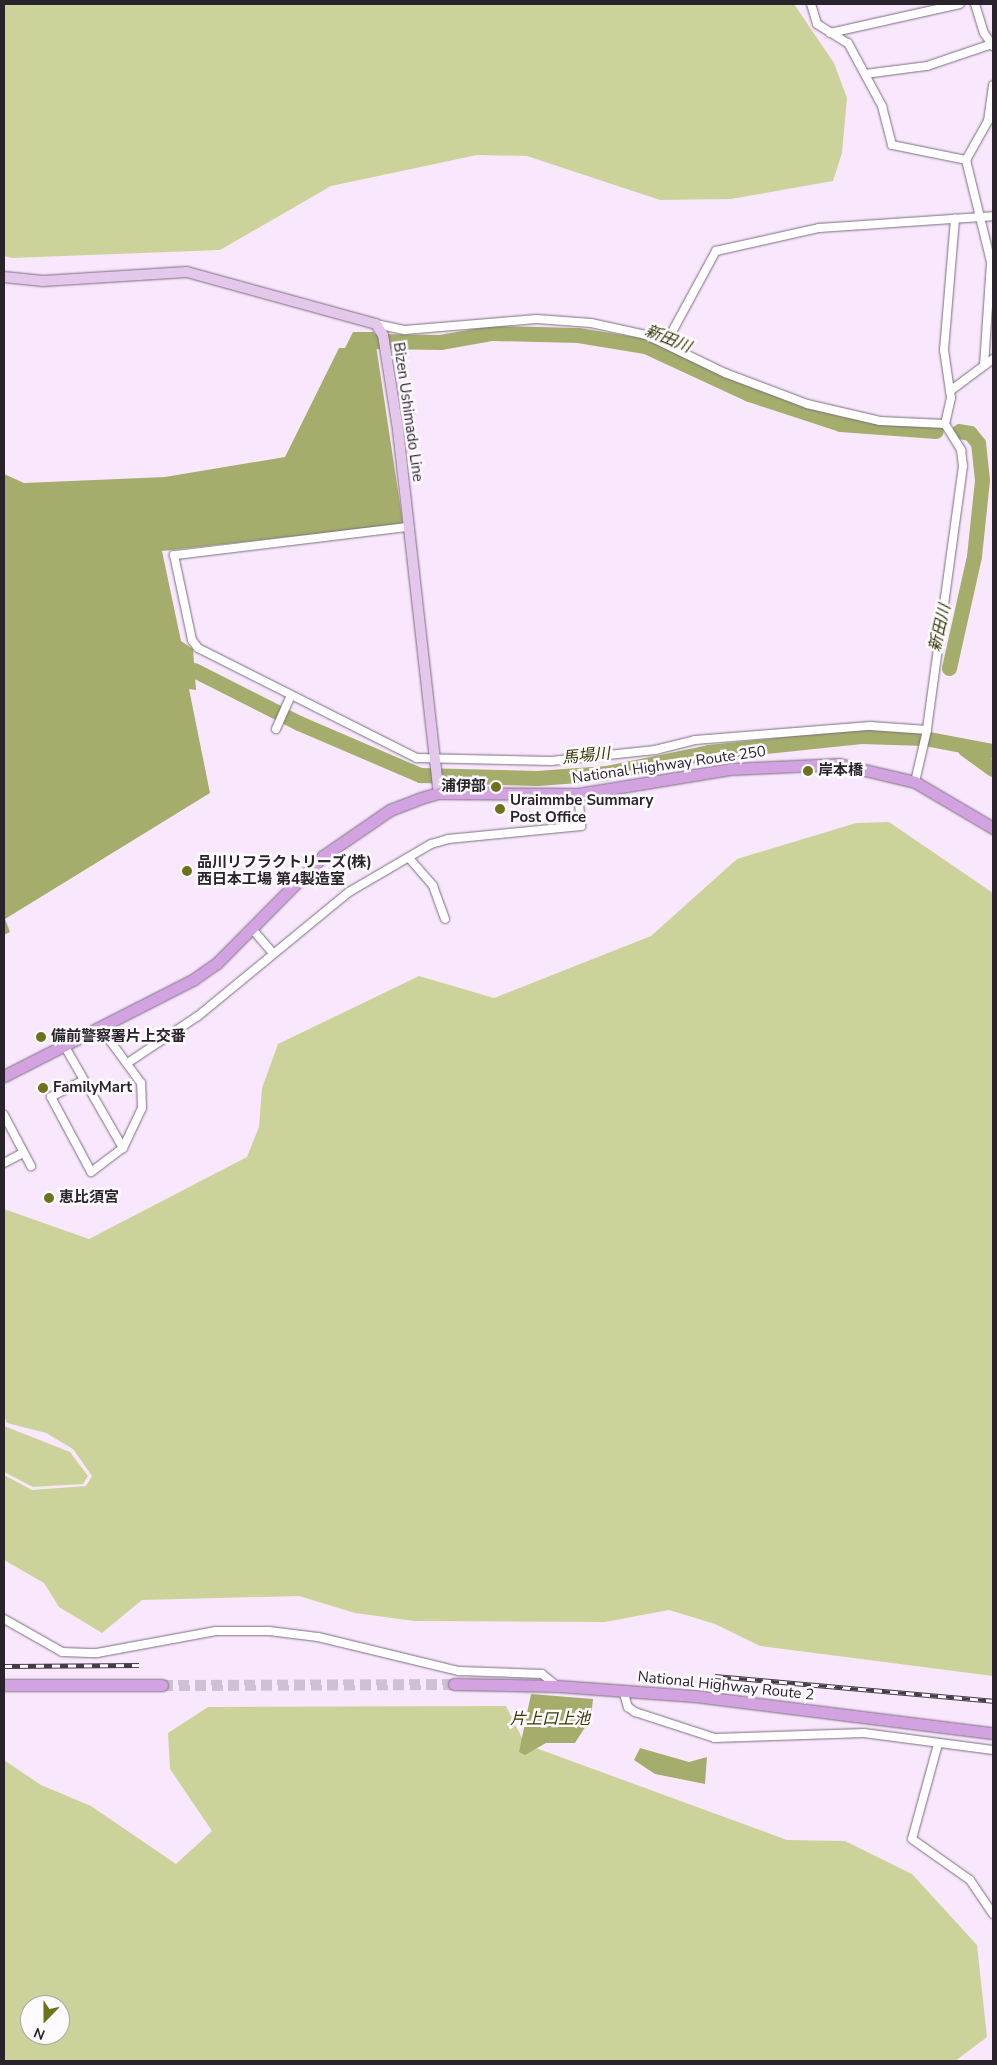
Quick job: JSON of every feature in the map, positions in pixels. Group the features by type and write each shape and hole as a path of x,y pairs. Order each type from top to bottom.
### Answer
{"highway":[{"name":"National Highway Route 250","path":"4,1076 194,979 252,929 323,856 390,810 439,790 578,794 730,769 798,763 862,767 915,782 993,828"},
{"name":"National Highway Route 2","path":"454,1684 558,1686 623,1690 993,1733"},
{"path":"4,1685 162,1686"}],"main road":[{"path":"4,277 43,281 187,272 378,327"},
{"name":"Bizen Ushimado Line","path":"378,327 385,350 439,790"}],"street":[{"path":"811,4 817,24 848,43 865,74 897,150 966,160"},
{"path":"830,33 960,4"},
{"path":"865,74 926,66 993,45 984,33 975,4"},
{"path":"984,364 991,262 966,160 988,121 993,85"},
{"path":"666,343 716,251 819,228 978,215 993,216"},
{"path":"915,782 927,732 963,466 961,450 945,424 950,391 944,350 955,218"},
{"path":"378,327 406,330 445,330 537,319 599,324 666,343 725,373 808,404 880,421 945,424"},
{"path":"950,391 993,359"},
{"path":"407,527 174,555 195,644 291,696 417,758 435,761 551,761 655,750 696,740 870,726 927,732"},
{"path":"276,729 291,696"},
{"path":"128,1062 198,1016 272,952 349,892 409,858 448,839 582,826 578,794"},
{"path":"409,858 433,886 445,919"},
{"path":"252,929 272,952"},
{"path":"82,1081 52,1097 91,1172 123,1148 142,1108 143,1091 128,1062 100,1027"},
{"path":"64,1045 82,1081 123,1148"},
{"path":"4,1115 30,1166"},
{"path":"4,1164 23,1153"},
{"path":"4,1619 62,1652 97,1653 216,1631 270,1631 318,1637 458,1671 542,1674 558,1686"},
{"path":"623,1690 628,1707 635,1712 706,1737 864,1733 993,1750"},
{"path":"938,1744 912,1839 970,1880 993,1914"}],"shaded area":[{"path":"4,4 794,4 834,63 847,98 842,153 833,181 731,199 660,200 527,156 477,155 331,186 220,250 12,258 4,256"},
{"path":"889,822 993,893 993,1676 760,1646 715,1624 669,1610 605,1622 414,1621 355,1613 299,1596 142,1600 102,1633 59,1607 44,1583 4,1560 4,1475 32,1490 86,1486 92,1476 73,1449 46,1433 7,1423 4,1416 4,1209 89,1239 247,1157 259,1127 262,1088 278,1044 419,976 494,998 651,936 737,859 856,823"},
{"path":"4,1426 70,1452 88,1476 83,1484 33,1487 4,1472"},
{"path":"506,1706 525,1744 787,1840 845,1841 912,1874 977,1945 987,2037 955,2061 4,2061 4,1760 41,1785 91,1806 176,1864 212,1831 170,1769 168,1733 208,1707"}],"water":[{"path":"353,332 374,332 403,524 162,551 181,641 193,649 196,690 189,689 210,793 5,919 10,932 4,935 4,474 24,483 165,477 285,457 339,348 345,348"},
{"name":"片上口上池","path":"531,1694 593,1699 591,1718 575,1743 546,1743 525,1755 519,1752"},
{"path":"640,1748 689,1762 707,1757 705,1784 655,1774 634,1760"}],"waterway":[{"name":"新田川","path":"376,341 440,342 492,333 578,335 645,346 749,394 840,424 936,431"},
{"name":"新田川","path":"949,668 974,556 982,480 978,443 970,433 959,431"},
{"name":"馬場川","path":"194,670 299,723 420,775 537,778 606,773 709,752 861,736 924,738 993,751"},
{"name":"馬場川","path":"965,749 993,769"}],"tunnel":[{"path":"162,1685 454,1684"}],"railway":[{"path":"4,1666 139,1665"},
{"path":"715,1676 993,1701"}],"place":[{"name":"岸本橋","path":"808,771"},
{"name":"浦伊部","path":"496,787"},
{"name":"Uraimmbe Summary Post Office","path":"500,809"},
{"name":"品川リフラクトリーズ(株) 西日本工場 第4製造室","path":"187,871"},
{"name":"備前警察署片上交番","path":"41,1037"},
{"name":"FamilyMart","path":"43,1088"},
{"name":"恵比須宮","path":"49,1198"}]}
